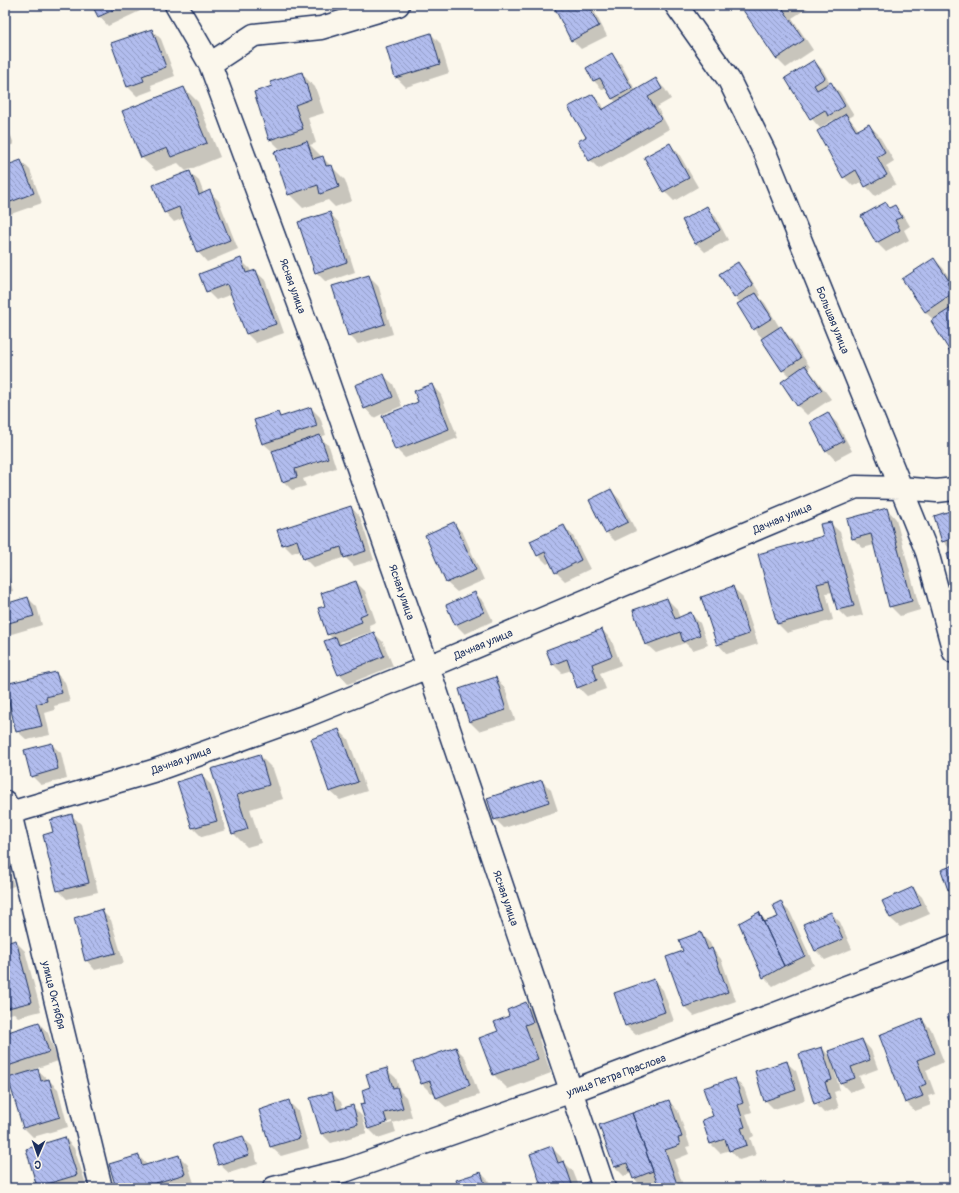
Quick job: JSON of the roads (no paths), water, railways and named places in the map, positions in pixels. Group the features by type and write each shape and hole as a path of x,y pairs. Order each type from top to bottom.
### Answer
{"street":[{"name":"Ясная улица","path":"176,5 210,64 321,363 428,667 604,1188"},
{"path":"210,64 254,35 321,28 398,5"},
{"name":"Большая улица","path":"676,5 729,80 766,155 927,552 954,652"},
{"name":"Дачная улица","path":"8,808 153,771 306,716 428,667 856,487 938,491 954,489"},
{"name":"улица Октября","path":"8,808 102,1188"},
{"name":"улица Петра Праслова","path":"274,1188 347,1170 572,1091 954,946"}]}
